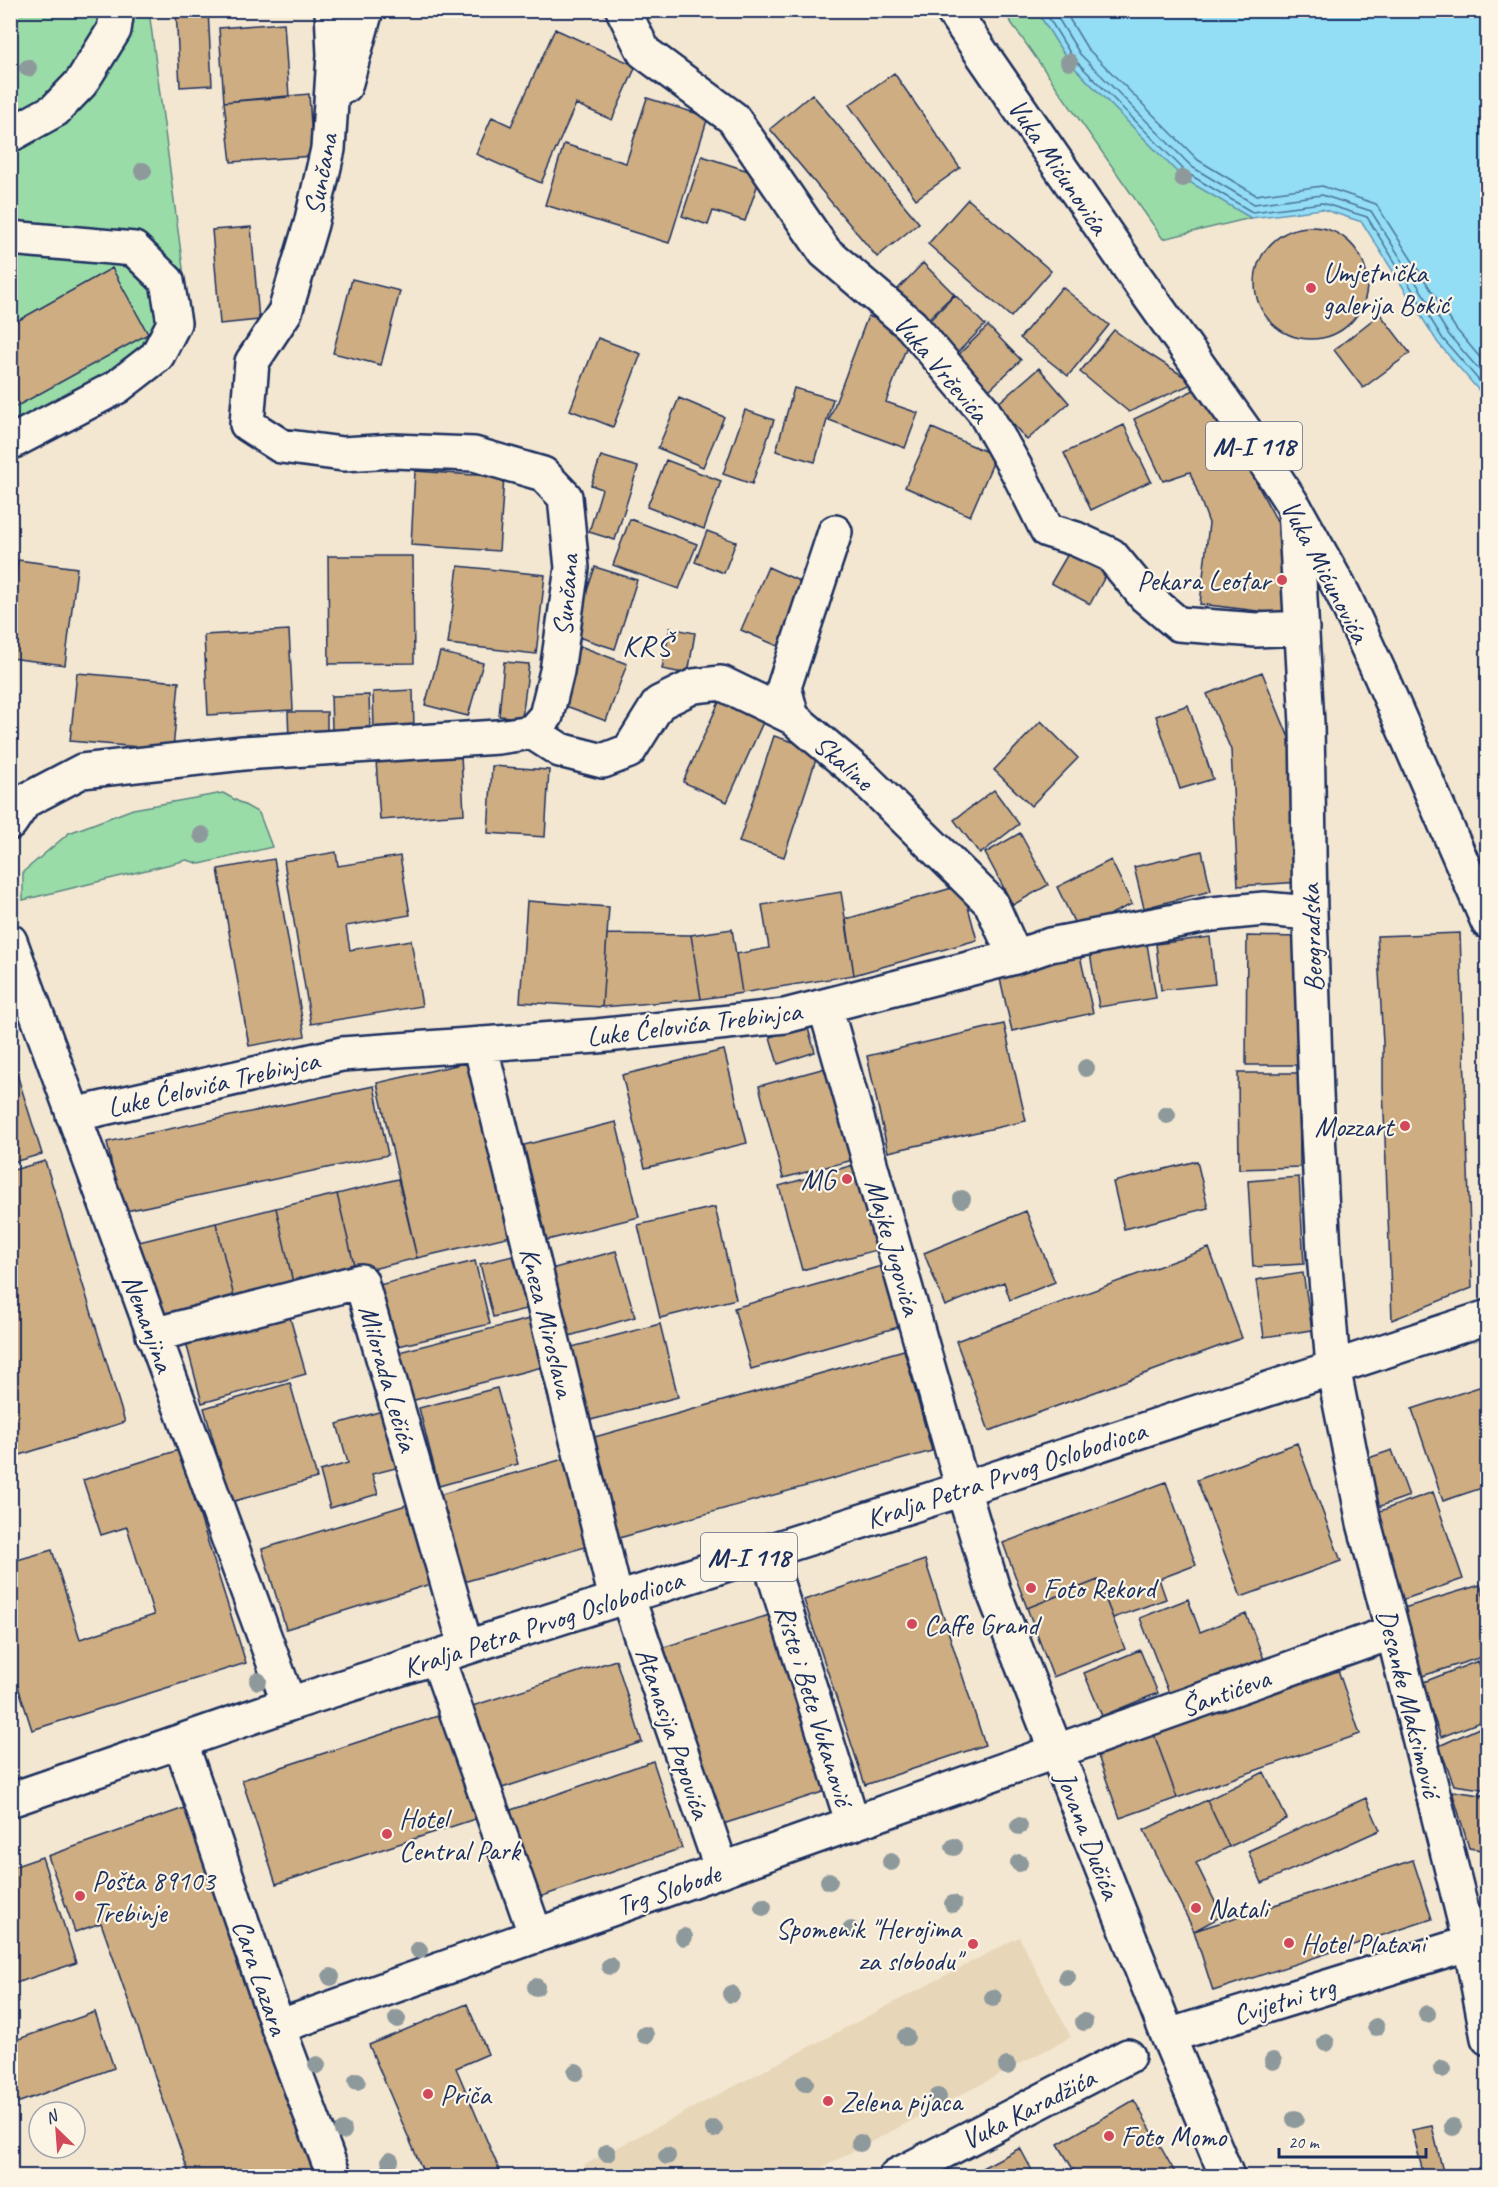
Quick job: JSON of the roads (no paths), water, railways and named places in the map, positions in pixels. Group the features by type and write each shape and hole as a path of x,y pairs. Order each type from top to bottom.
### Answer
{"street":[{"path":"10,135 55,111 81,83 114,30 117,10"},
{"name":"Sunčana","path":"332,10 334,55 328,149 285,312 252,362 247,424 281,446 343,454 393,451 474,454 543,474 565,496 572,568 561,648 546,716 532,732"},
{"path":"328,149 366,10"},
{"name":"Vuka Vrčevića","path":"623,10 644,52 733,118 825,252 911,325 983,410 1047,530 1077,539 1111,555 1145,596 1178,624 1256,630 1302,628"},
{"name":"Vuka Mićunovića","path":"952,10 1245,431 1295,508 1352,614 1415,752 1488,922"},
{"path":"10,238 134,249 166,281 174,323 157,356 117,387 10,443"},
{"name":"Beogradska","path":"1295,508 1307,724 1310,913 1324,1253 1333,1367"},
{"name":"Skaline","path":"835,532 784,687 792,717 861,776 991,903 1015,957"},
{"path":"10,822 25,801 82,771 243,753 498,737 532,732 560,750 603,761 629,751 658,703 694,686 721,683 792,717"},
{"name":"Luke Ćelovića Trebinjca","path":"73,1115 342,1054 597,1036 785,1016 1015,957 1050,945 1212,914 1264,909 1310,913"},
{"name":"Nemanjina","path":"11,942 289,1704"},
{"name":"Majke Jugovića","path":"825,1005 963,1489"},
{"name":"Kneza Miroslava","path":"480,1044 621,1598"},
{"name":"Milorada Lečića","path":"153,1335 361,1281 451,1652"},
{"name":"Kralja Petra Prvog Oslobodioca","path":"10,1800 289,1704 963,1489 1488,1317"},
{"name":"Desanke Maksimović","path":"1333,1367 1364,1523 1479,1938 1488,2038"},
{"name":"Jovana Dučića","path":"963,1489 994,1593 1168,2036 1227,2176"},
{"name":"Riste i Bete Vukanović","path":"767,1552 853,1824"},
{"name":"Atanasija Popovića","path":"621,1598 722,1870"},
{"name":"Šantićeva","path":"1057,1752 1393,1632"},
{"path":"451,1652 536,1936"},
{"name":"Cara Lazara","path":"181,1743 278,2027 334,2176"},
{"name":"Trg Slobode","path":"278,2027 1057,1752"},
{"name":"Cvijetni trg","path":"1168,2036 1479,1938"},
{"name":"Vuka Karadžića","path":"896,2176 1128,2056"}],"water":[{"path":"1037,11 1487,11 1487,400 1438,343 1362,222 1322,209 1251,218 1183,178 1069,62"}],"place":[{"name":"Umjetnička galerija Bokić","path":"1311,288"},
{"name":"Pekara Leotar","path":"1282,580"},
{"name":"Mozzart","path":"1405,1126"},
{"name":"MG","path":"847,1179"},
{"name":"Foto Rekord","path":"1031,1588"},
{"name":"Caffe Grand","path":"912,1624"},
{"name":"Hotel Central Park","path":"387,1834"},
{"name":"Pošta 89103 Trebinje","path":"80,1896"},
{"name":"Natali","path":"1196,1908"},
{"name":"Hotel Platani","path":"1289,1943"},
{"name":"Spomenik \"Herojima za slobodu\"","path":"973,1944"},
{"name":"Priča","path":"428,2094"},
{"name":"Zelena pijaca","path":"828,2101"},
{"name":"Foto Momo","path":"1109,2136"}],"district":[{"name":"KRŠ","path":"647,645"}]}
